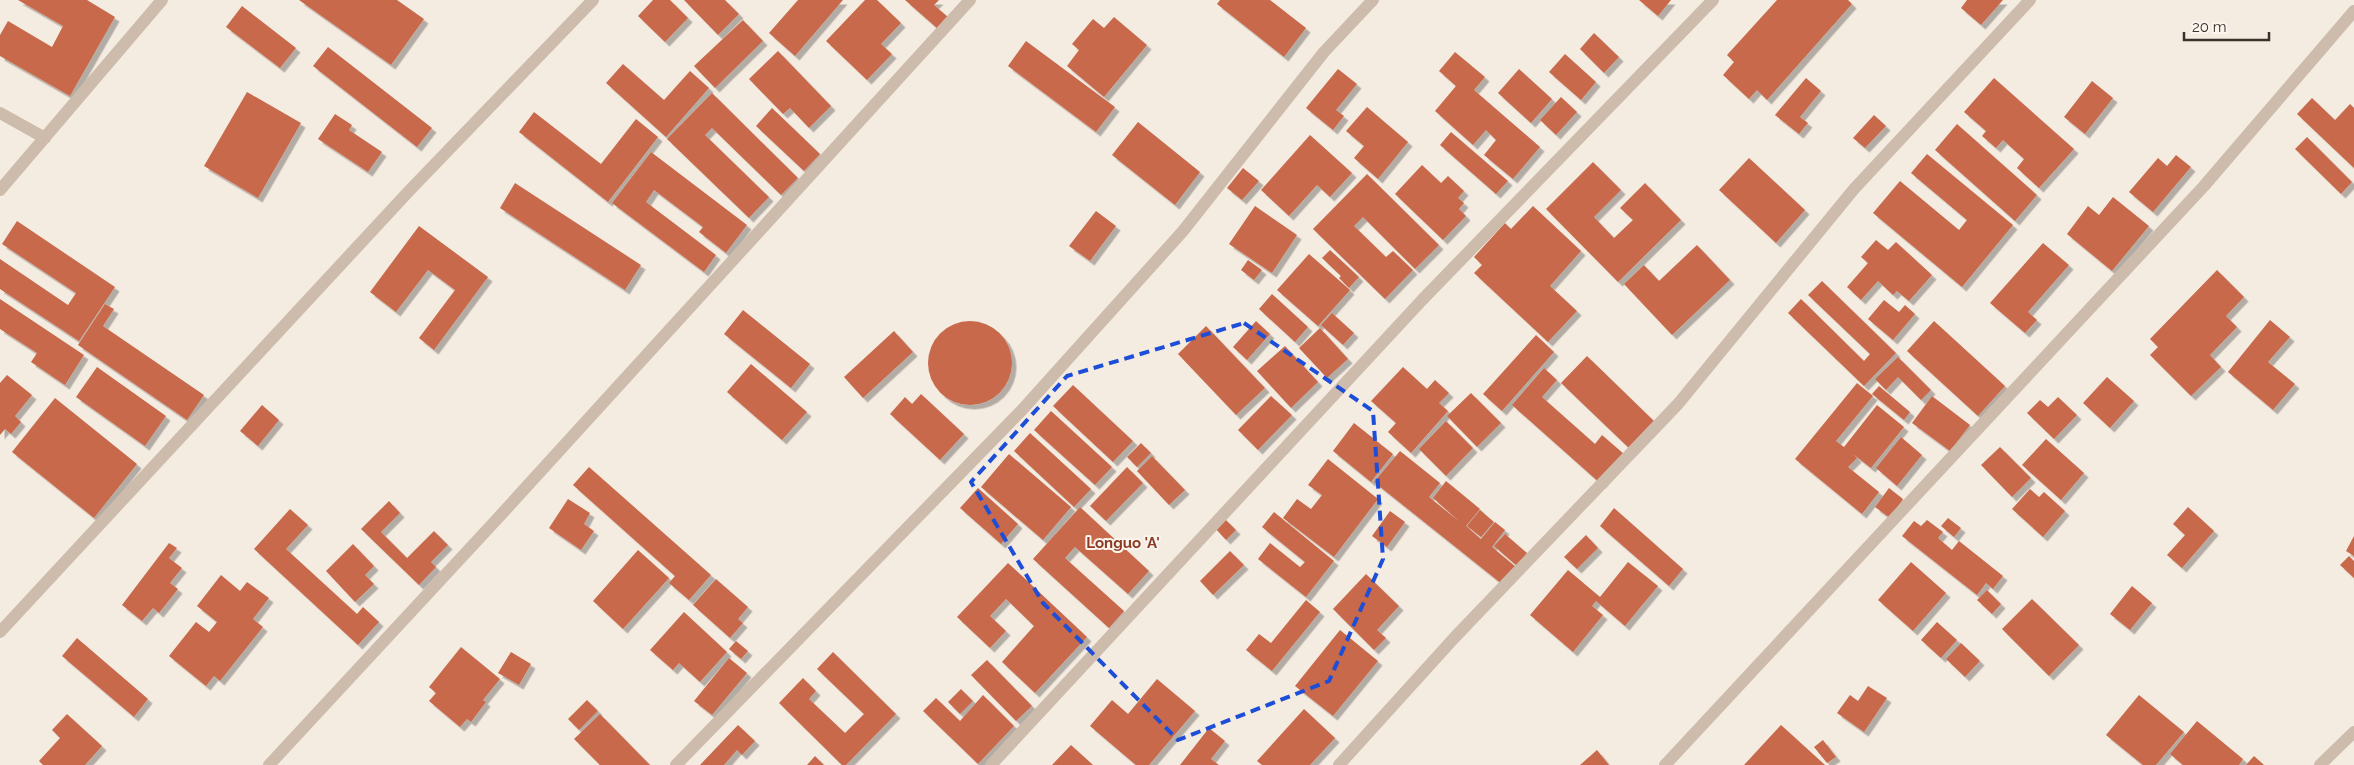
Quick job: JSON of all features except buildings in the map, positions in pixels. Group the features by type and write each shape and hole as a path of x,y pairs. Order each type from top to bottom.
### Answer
{"street":[{"path":"0,190 162,0"},
{"path":"0,632 409,191 593,0"},
{"path":"269,765 498,518 970,0"},
{"path":"676,765 1022,410 1183,231 1324,52 1373,0"},
{"path":"991,765 1423,299 1713,0"},
{"path":"1340,765 1455,637 1678,404 1854,189 2030,0"},
{"path":"1665,765 2204,186 2354,11"},
{"path":"0,113 45,138"},
{"path":"2320,765 2354,732"}],"highlighted area":[{"path":"1244,323 1373,411 1383,559 1329,681 1178,740 1043,603 971,482 1067,376"}],"district":[{"name":"Longuo 'A'","path":"1123,543"}]}
